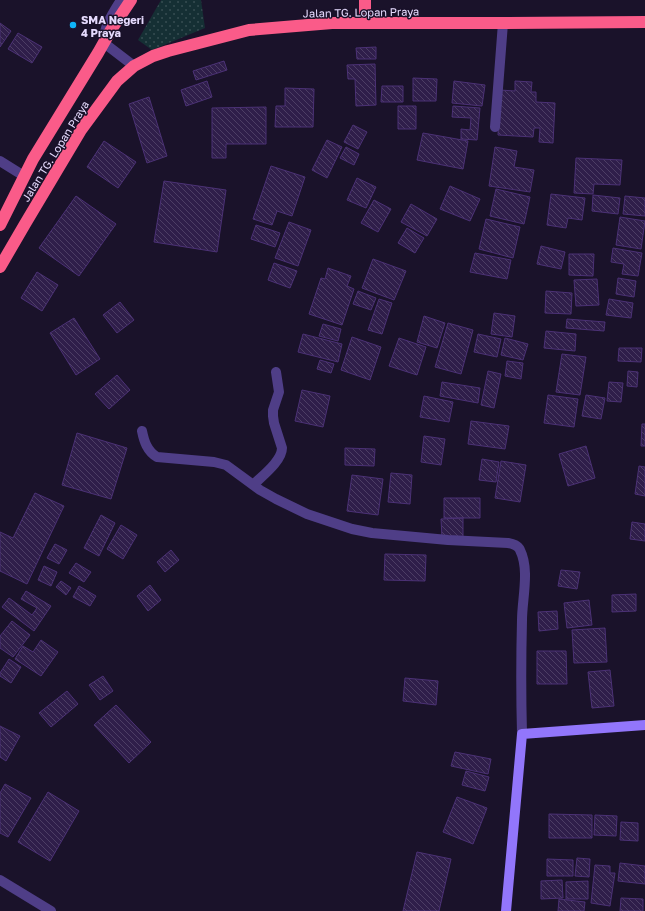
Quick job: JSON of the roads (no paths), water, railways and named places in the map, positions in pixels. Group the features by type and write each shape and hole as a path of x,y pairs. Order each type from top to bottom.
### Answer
{"highway":[{"name":"Jalan TG. Lopan Praya","path":"0,225 33,159 132,0"},
{"path":"365,0 365,23"},
{"name":"Jalan TG. Lopan Praya","path":"0,267 28,217 81,130 117,81 134,66 153,56 250,30 332,23 645,22"}],"street":[{"path":"121,0 114,11 106,30 104,43 134,66"},
{"path":"495,127 503,23"},
{"path":"0,161 24,176"},
{"path":"253,485 275,463 282,452 273,416 273,410 279,392 276,372"},
{"path":"142,431 144,441 150,451 157,456 214,462 226,465 276,500 307,514 352,529 372,533 448,540 508,542 515,544 520,548 524,563 525,577 521,654 522,734 506,911"},
{"path":"522,734 645,725"},
{"path":"0,880 51,911"}],"place":[{"name":"SMA Negeri 4 Praya","path":"73,25"}]}
